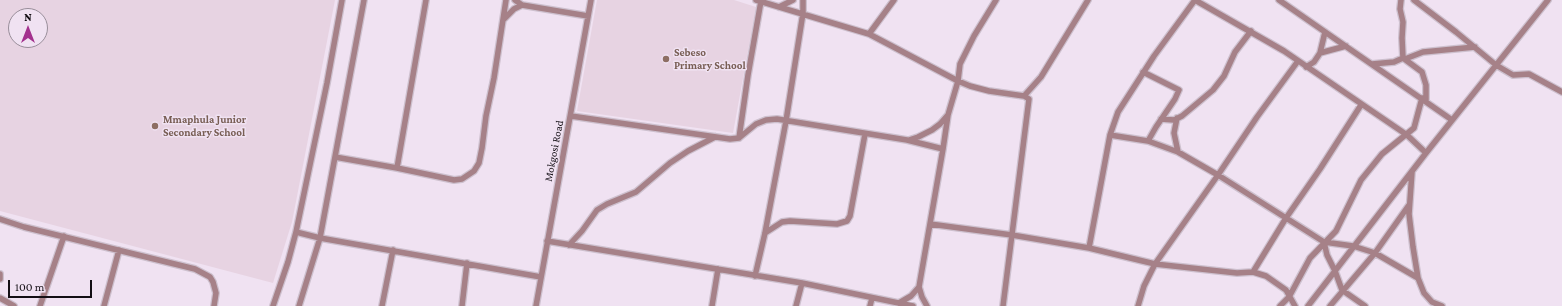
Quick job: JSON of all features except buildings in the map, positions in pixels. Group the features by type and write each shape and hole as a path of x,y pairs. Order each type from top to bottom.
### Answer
{"street":[{"path":"273,306 288,262 296,232 327,82 342,0"},
{"path":"299,306 320,238 364,0"},
{"path":"397,168 426,0"},
{"path":"334,157 454,180 462,179 474,171 479,163 482,148 486,116 504,20 506,0"},
{"path":"515,0 522,5 588,16"},
{"name":"Mokgosi Road","path":"536,306 591,0"},
{"path":"779,7 793,0"},
{"path":"755,276 765,233 786,121 803,13 803,0"},
{"path":"869,34 894,0"},
{"path":"899,304 911,296 918,287 948,115 958,81 960,64 974,36 996,0"},
{"path":"1024,96 1041,77 1051,58 1066,37 1088,0"},
{"path":"1089,248 1110,135 1118,112 1143,72 1195,0 1284,51 1407,135 1426,153"},
{"path":"1279,0 1452,120"},
{"path":"1401,0 1400,9 1403,22 1404,58"},
{"path":"1414,0 1496,65 1513,75 1529,74 1562,92"},
{"path":"1308,306 1353,246 1548,0"},
{"path":"739,138 758,1 803,13 869,34 958,81 989,91 1024,96 1029,99 1003,306"},
{"path":"504,20 514,9 522,5"},
{"path":"1161,119 1174,120 1186,113 1213,90 1224,76 1235,52 1251,31"},
{"path":"1306,67 1314,62 1320,53 1325,32"},
{"path":"1320,53 1346,46"},
{"path":"1372,64 1394,62 1423,52 1475,47"},
{"path":"1280,306 1289,297 1310,258 1336,231 1361,180 1382,154 1414,128 1424,100 1426,85 1422,72 1404,58"},
{"path":"1138,306 1144,286 1155,264 1257,117 1298,61"},
{"path":"1143,72 1179,90 1176,99 1161,119 1148,141"},
{"path":"1253,272 1286,218 1320,169 1361,105"},
{"path":"907,140 918,138 932,130 948,115"},
{"path":"571,116 730,139 739,138 756,124 766,120 777,119 907,140 943,149"},
{"path":"1177,118 1174,133 1178,152"},
{"path":"765,233 782,222 790,221 837,224 847,221 850,216 865,134"},
{"path":"1110,135 1148,141 1178,152 1218,175 1324,242 1353,246 1375,253 1418,278"},
{"path":"569,245 582,231 597,210 607,204 636,192 670,163 688,151 715,137"},
{"path":"1412,172 1409,205 1418,278 1424,293 1431,304 1442,306"},
{"path":"1330,306 1342,290 1375,253 1409,205"},
{"path":"0,219 195,268 210,277 216,288 214,306"},
{"path":"930,224 1012,235 1089,248 1155,264 1225,272 1253,272 1266,276 1286,290 1295,306"},
{"path":"296,232 320,238 466,263 541,278"},
{"path":"40,306 64,236"},
{"path":"547,241 802,283 913,306"},
{"path":"1324,242 1327,255 1342,290 1365,306"},
{"path":"104,306 119,250"},
{"path":"382,306 393,250"},
{"path":"462,306 466,263"},
{"path":"712,306 718,269"},
{"path":"0,274 0,279"},
{"path":"796,306 802,283"},
{"path":"918,287 927,306"},
{"path":"0,298 14,306"},
{"path":"870,306 872,298"}],"shaded area":[{"name":"Mmaphula Junior Secondary School","path":"0,0 335,0 292,222 273,283 0,211"},
{"name":"Sebeso Primary School","path":"597,0 734,0 756,7 733,133 577,111"}],"place":[{"name":"Sebeso Primary School","path":"666,59"},
{"name":"Mmaphula Junior Secondary School","path":"155,126"}]}
